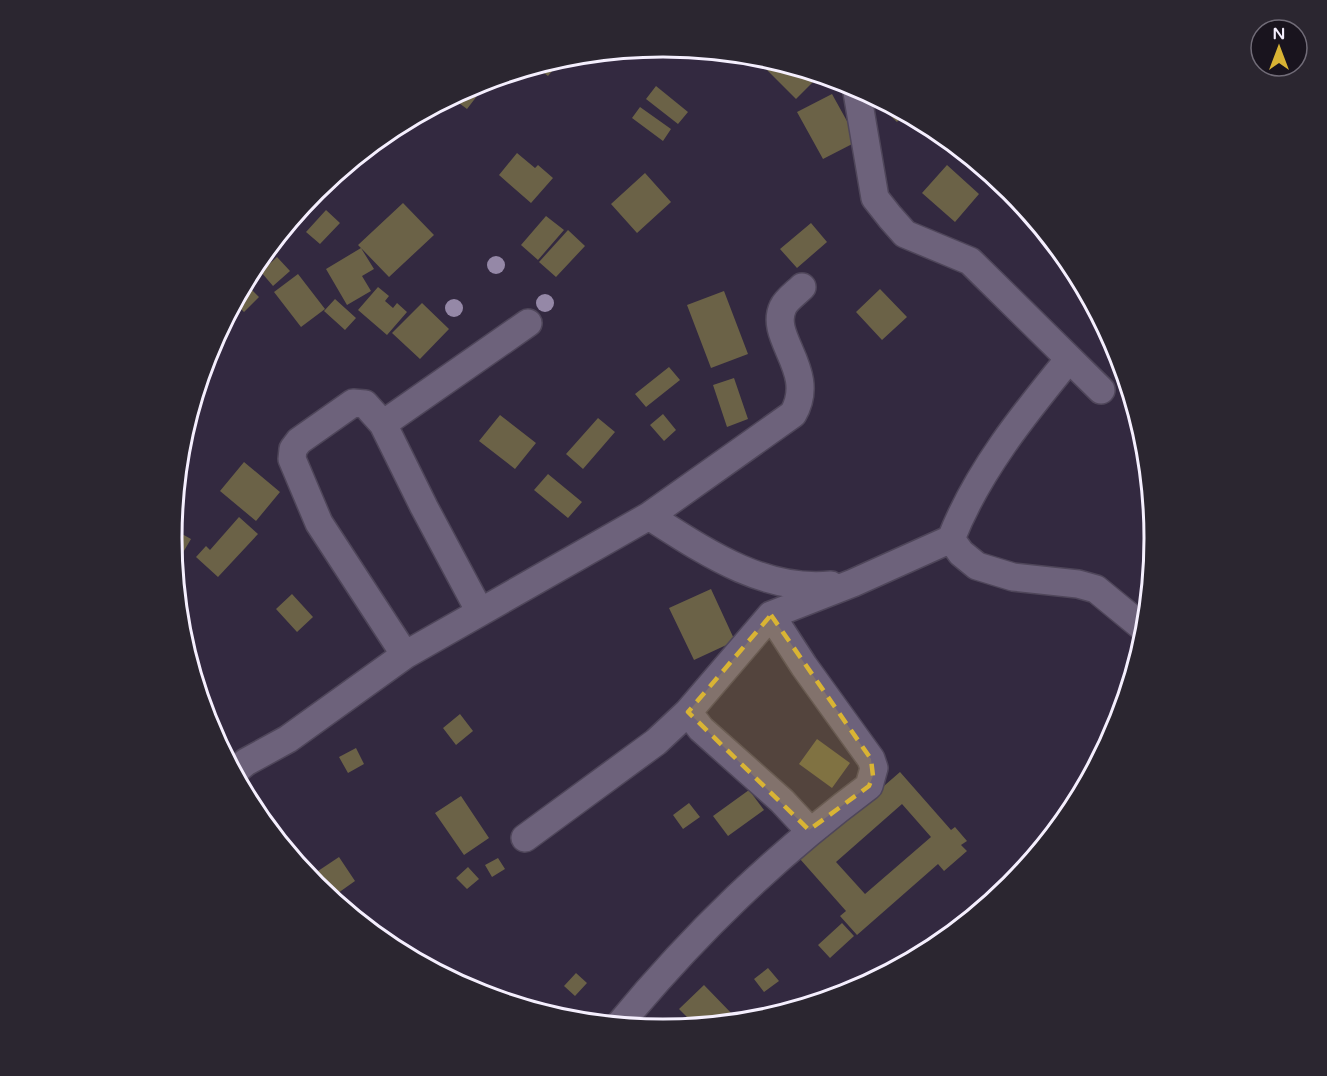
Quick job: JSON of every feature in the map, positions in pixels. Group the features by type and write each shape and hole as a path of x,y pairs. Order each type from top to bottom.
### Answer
{"street":[{"path":"858,99 875,198 905,234 970,261 1101,390"},
{"path":"241,768 288,739 405,655 649,516 793,414 800,400 800,376 787,346 780,316 783,306 802,287"},
{"path":"383,424 528,323"},
{"path":"525,838 656,742 688,712 771,615 853,583 951,539 958,521 1009,434 1069,359"},
{"path":"405,655 319,524 292,459 293,449 299,441 353,403 364,404 383,424 480,612"},
{"path":"649,516 696,546 774,582 815,587 853,583"},
{"path":"951,539 961,553 976,566 1013,577 1078,584 1096,589 1137,622"},
{"path":"626,1017 699,932 809,830 869,786 874,768 872,759 804,666 771,615"},
{"path":"688,712 701,729 782,801 809,830"}],"highlighted area":[{"path":"771,615 871,759 873,776 869,786 809,830 688,712"}],"building":[{"path":"765,68 814,82 796,99"},
{"path":"553,70 548,76 543,72"},
{"path":"656,86 688,112 678,124 646,99"},
{"path":"478,94 467,109 459,103"},
{"path":"832,94 858,141 823,159 797,112"},
{"path":"640,107 671,129 663,141 632,118"},
{"path":"887,112 900,119 897,122"},
{"path":"517,153 535,168 538,165 553,178 531,203 499,175"},
{"path":"947,165 979,194 955,222 922,193"},
{"path":"645,173 671,202 637,233 611,204"},
{"path":"403,203 434,235 389,277 358,245"},
{"path":"326,210 340,223 320,244 306,232"},
{"path":"546,216 564,230 538,260 521,245"},
{"path":"811,223 827,242 797,268 780,249"},
{"path":"568,230 585,246 556,277 539,262"},
{"path":"361,248 374,269 362,276 371,291 347,305 326,269"},
{"path":"277,257 290,271 273,286 262,274"},
{"path":"298,274 325,309 301,327 274,292"},
{"path":"378,287 389,296 385,301 393,308 397,303 407,312 387,335 358,310"},
{"path":"880,289 907,317 882,340 856,312"},
{"path":"252,290 259,297 244,312 241,309"},
{"path":"724,291 748,354 711,368 687,305"},
{"path":"335,299 356,318 345,330 324,311"},
{"path":"422,303 449,329 420,359 392,333"},
{"path":"669,367 680,380 646,407 635,394"},
{"path":"734,378 748,419 727,427 713,385"},
{"path":"663,414 676,430 664,441 650,425"},
{"path":"500,415 536,443 515,469 479,441"},
{"path":"598,418 615,432 583,469 566,454"},
{"path":"244,462 280,492 256,521 220,491"},
{"path":"548,474 582,502 568,518 534,490"},
{"path":"239,517 258,534 218,577 196,557 206,546 210,550"},
{"path":"182,534 191,539 183,553"},
{"path":"711,589 735,641 694,660 669,608"},
{"path":"292,594 313,617 297,632 276,609"},
{"path":"460,714 473,731 456,745 443,728"},
{"path":"817,739 850,763 832,788 799,764"},
{"path":"356,748 364,764 348,773 339,757"},
{"path":"900,772 951,830 955,827 967,841 961,845 967,851 944,871 938,864 857,935 840,916 846,911 800,859","holes":["902,804 931,837 865,894 836,862"]},
{"path":"749,790 764,810 728,836 713,816"},
{"path":"461,796 489,838 464,855 435,813"},
{"path":"689,803 700,817 683,829 673,815"},
{"path":"339,857 355,881 338,893 317,872"},
{"path":"498,858 505,869 492,877 485,865"},
{"path":"468,867 479,879 467,889 456,878"},
{"path":"842,923 854,936 830,958 818,945"},
{"path":"768,968 779,981 764,992 754,979"},
{"path":"576,973 587,983 575,996 564,986"},
{"path":"704,985 732,1014 688,1018 679,1009"}]}
